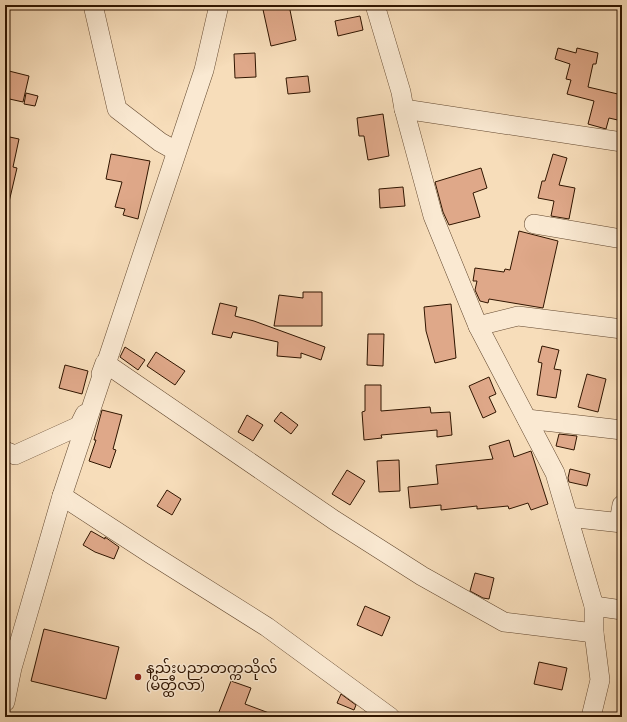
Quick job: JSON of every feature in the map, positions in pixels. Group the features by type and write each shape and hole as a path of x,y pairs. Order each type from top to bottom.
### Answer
{"street":[{"path":"93,5 117,109 160,142 176,151"},
{"path":"5,702 12,668 62,496 105,363 123,314 204,70 219,5"},
{"path":"375,5 401,92 404,109 433,216 478,326 555,473 594,606 594,633 600,680 591,717"},
{"path":"404,109 622,142"},
{"path":"534,224 622,239"},
{"path":"478,326 518,316 622,330"},
{"path":"5,451 15,455 79,426 105,363"},
{"path":"105,363 334,520 422,576 504,622 594,633"},
{"path":"527,419 622,430"},
{"path":"62,496 267,627 390,717"},
{"path":"568,517 621,517"},
{"path":"594,606 622,610"}],"building":[{"path":"262,5 289,5 296,40 271,46"},
{"path":"360,16 363,30 338,36 335,21"},
{"path":"558,48 576,53 577,48 598,53 596,64 593,64 588,87 622,95 622,121 609,118 606,129 588,124 594,101 567,94 571,80 566,79 570,64 555,59"},
{"path":"255,53 256,77 235,78 234,54"},
{"path":"5,70 29,76 23,102 5,98"},
{"path":"308,76 310,92 288,94 286,78"},
{"path":"26,93 38,96 35,106 24,104"},
{"path":"383,114 389,156 368,160 364,136 359,136 357,118"},
{"path":"5,136 19,139 13,167 17,168 9,202 5,201"},
{"path":"111,154 150,161 138,219 123,215 125,209 115,207 122,182 106,179"},
{"path":"553,154 567,158 559,185 575,188 569,219 551,216 554,201 538,198 542,181 545,181"},
{"path":"481,168 487,188 473,193 480,217 449,225 443,212 435,182"},
{"path":"403,187 405,206 380,208 379,189"},
{"path":"519,231 558,241 543,308 489,299 488,303 480,301 475,290 477,281 473,281 475,268 504,272 505,269 510,270"},
{"path":"303,292 322,292 322,326 274,326 279,295 303,298"},
{"path":"220,303 237,307 235,316 254,321 325,347 321,360 301,353 301,358 277,356 278,342 233,332 231,338 212,334"},
{"path":"451,304 456,358 435,363 426,331 424,307"},
{"path":"368,334 384,334 383,366 367,365"},
{"path":"542,346 559,350 554,369 561,370 556,398 537,395 542,363 538,362"},
{"path":"125,347 145,360 138,370 120,357"},
{"path":"156,352 185,371 175,385 147,366"},
{"path":"65,365 88,371 82,394 59,388"},
{"path":"587,374 606,379 598,412 578,407"},
{"path":"489,377 496,394 489,397 496,412 483,418 469,386"},
{"path":"365,385 381,385 381,411 430,407 431,413 450,412 452,435 437,437 437,430 381,435 382,438 364,440 362,412 365,411"},
{"path":"102,410 122,415 113,449 116,450 110,468 89,461 96,440 94,440"},
{"path":"281,412 298,425 291,434 274,421"},
{"path":"247,415 263,425 253,441 238,432"},
{"path":"559,434 577,436 574,450 556,446"},
{"path":"509,440 514,457 531,451 548,504 531,510 528,503 509,509 508,506 477,509 477,506 441,510 441,505 410,508 408,487 438,484 436,465 493,459 489,446"},
{"path":"399,460 400,491 379,492 377,461"},
{"path":"570,469 590,474 587,486 569,482 568,478"},
{"path":"347,470 365,481 350,505 332,494"},
{"path":"167,490 181,499 172,515 157,506"},
{"path":"91,531 105,539 105,537 119,547 114,559 95,552 83,545"},
{"path":"475,573 494,578 489,599 483,598 470,591"},
{"path":"365,606 390,617 382,636 357,625"},
{"path":"44,629 119,647 106,699 31,681"},
{"path":"539,662 567,668 562,690 534,684"},
{"path":"231,681 251,688 245,704 277,716 217,717"},
{"path":"341,694 356,705 354,710 337,703"}],"place":[{"name":"နည်းပညာတက္ကသိုလ် (မိတ္ထီလာ)","path":"138,677"}]}
